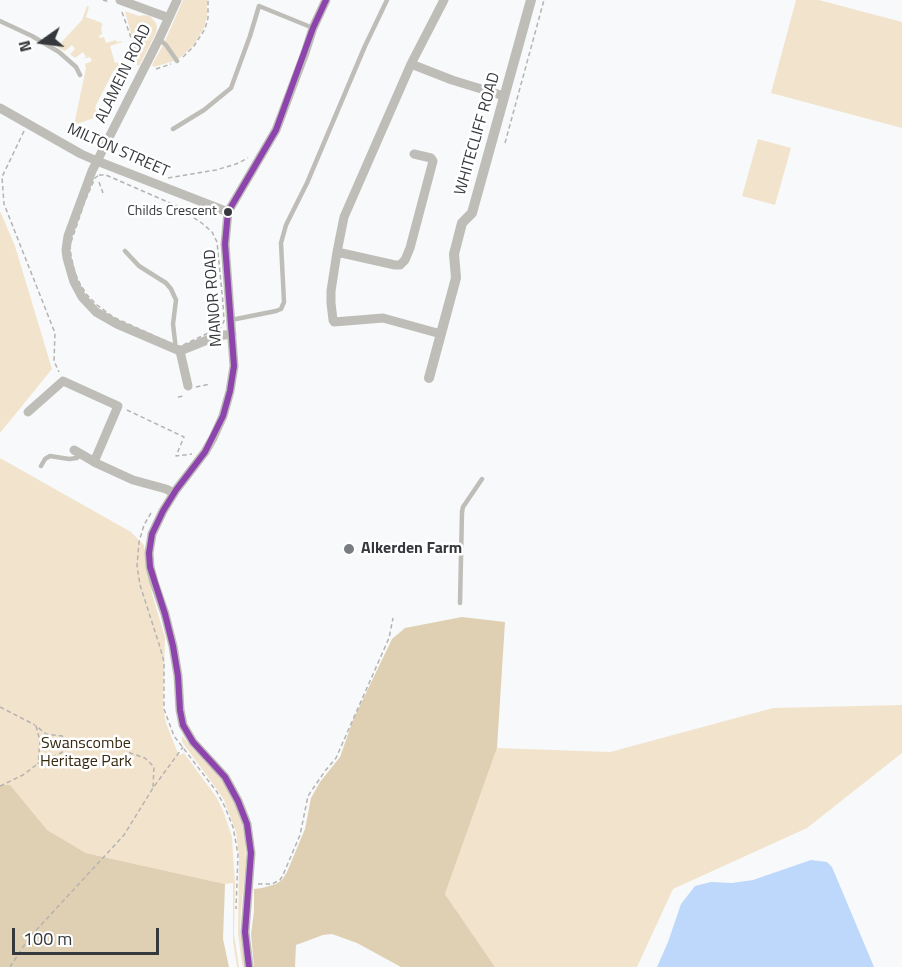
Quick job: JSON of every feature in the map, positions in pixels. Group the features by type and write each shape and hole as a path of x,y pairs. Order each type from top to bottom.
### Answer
{"street":[{"name":"ALAMEIN ROAD","path":"98,161 177,0"},
{"name":"MANOR ROAD","path":"249,967 245,932 251,847 246,820 225,777 190,738 183,725 173,646 150,567 149,553 152,537 163,511 206,452 220,422 233,376 225,244 228,212 276,130 313,28 326,0"},
{"path":"441,334 388,319 333,321 332,291 344,217 411,64 444,0"},
{"name":"WHITECLIFF ROAD","path":"429,378 456,278 454,254 462,223 472,213 531,0"},
{"path":"120,6 168,18"},
{"path":"411,64 504,96"},
{"name":"MILTON STREET","path":"0,108 98,161 228,212"},
{"path":"337,252 392,265 400,265 405,260 433,161 431,158 414,154"},
{"path":"98,161 66,241 66,258 74,282 86,301 102,316 117,324 178,350 217,336 232,334"},
{"path":"178,350 185,392"},
{"path":"28,412 63,381 118,406 94,462"},
{"path":"78,452 133,480 174,493"}],"lane":[{"path":"173,129 204,110 231,88 261,0"},
{"path":"231,320 281,309 284,302 281,243 286,225 307,183 387,0"},
{"path":"259,6 313,28"},
{"path":"0,21 32,36 65,56 76,67 80,75"},
{"path":"159,39 177,61"},
{"path":"125,251 139,267 166,283 171,289 176,300 173,324 178,350"},
{"path":"41,466 51,455 69,459 78,458 78,452"},
{"path":"460,603 462,512 482,478"}],"path":[{"path":"103,0 120,6 136,56 136,67"},
{"path":"153,69 177,61 190,51 203,32 208,18 208,0"},
{"path":"505,143 544,0"},
{"path":"128,58 136,56"},
{"path":"28,123 2,177 4,204 55,333 54,361 63,381"},
{"path":"126,151 129,159 136,157"},
{"path":"119,160 128,156"},
{"path":"95,178 99,181 103,193"},
{"path":"178,397 185,392"},
{"path":"118,406 183,437 176,456 198,451"},
{"path":"248,884 272,884 280,880 283,875 300,835 308,796 336,758 389,638 393,618"},
{"path":"0,707 47,734 62,736 73,742 112,741 118,743 130,753 145,758 153,767 153,788"},
{"path":"36,726 40,741 38,764"},
{"path":"0,786 61,753 73,742"},
{"path":"9,967 29,938 124,835 153,788 183,747"}],"green space":[{"path":"183,0 207,0 207,17 204,28 193,46 177,60 165,41"},
{"path":"796,0 819,0 902,22 902,128 771,93"},
{"path":"87,6 89,7 86,17 102,23 102,26 104,24 99,38 104,37 106,43 122,41 110,46 115,63 120,62 120,68 118,72 114,70 96,105 95,109 101,112 96,119 74,125 85,64 92,61 90,57 83,59 86,57 83,52 75,58 70,54 75,49 72,45 65,51 57,47 82,20"},
{"path":"125,11 139,16 150,16 156,23 156,33 139,66 137,65 136,52"},
{"path":"163,45 174,61 154,67 152,65"},
{"path":"758,139 791,148 775,205 742,196"},
{"path":"0,211 15,246 52,369 0,433"},
{"name":"Swanscombe Heritage Park","path":"0,458 131,532 144,545 152,594 165,637 163,706 166,723 177,751 180,755 184,753 217,798 232,837 235,883 234,934 239,967 237,967 233,941 233,883 225,884 86,853 46,830 0,818"},
{"path":"902,705 902,753 807,828 673,889 637,967 495,967 445,894 497,748 610,752 773,708"},
{"path":"182,736 225,784 242,824 246,861 240,932 245,967 242,964 238,934 239,856 236,832 224,800 182,742"}],"shaded area":[{"path":"462,617 505,622 497,748 445,894 495,967 401,967 357,943 332,934 296,945 295,967 254,967 251,934 254,889 276,884 287,872 305,829 311,798 320,782 340,757 353,720 392,639 405,628"},
{"path":"0,785 10,785 47,830 86,853 225,884 223,939 229,967 0,967"}],"water":[{"path":"811,860 827,862 832,867 874,967 657,967 681,904 695,886 711,882 732,883 753,880"}],"transit line":[{"path":"249,967 245,932 251,853 247,824 225,777 193,742 183,725 173,646 150,567 149,553 152,534 163,511 205,452 223,416 234,366 225,244 228,212 276,130 313,28 326,0"}],"place":[{"name":"Childs Crescent","path":"228,212"},
{"name":"Alkerden Farm","path":"349,549"}]}
